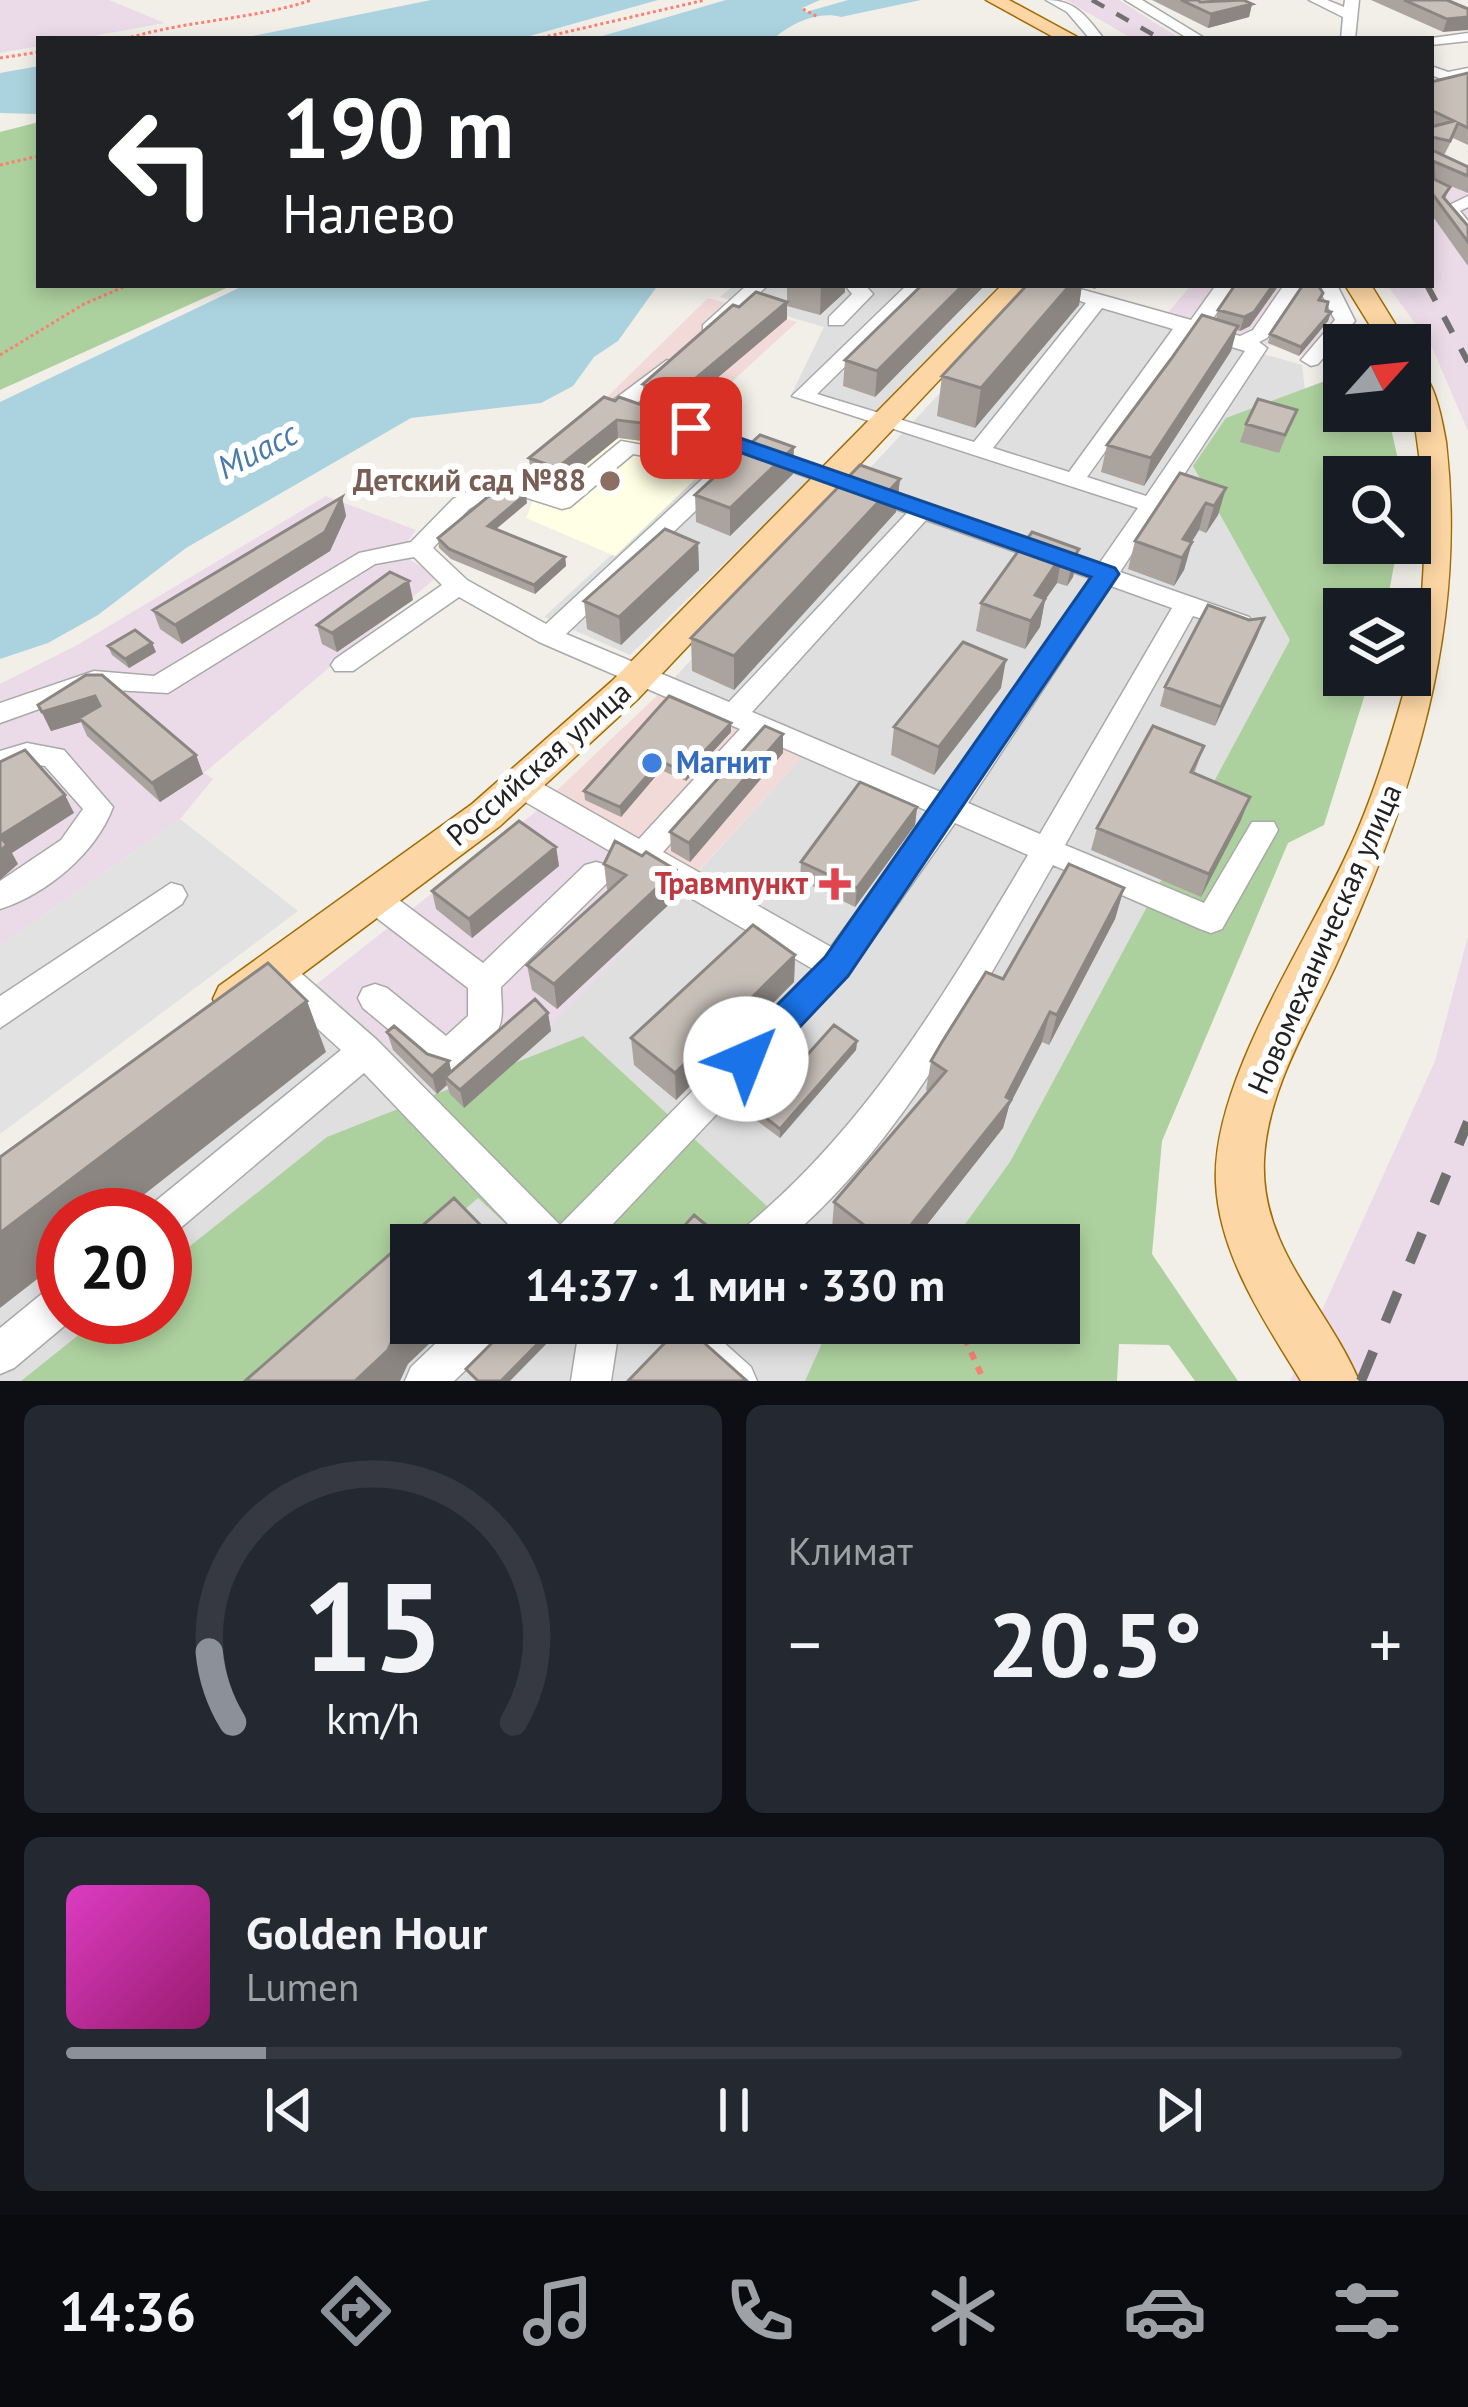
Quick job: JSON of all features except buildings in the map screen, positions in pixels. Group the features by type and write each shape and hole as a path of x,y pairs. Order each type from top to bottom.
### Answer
{"main road":[{"path":"995,0 1066,36"},
{"name":"Российская улица","path":"205,1022 376,899 520,785 639,676 1013,288"},
{"path":"1360,288 1382,324"},
{"name":"Новомеханическая улица","path":"1332,1381 1251,1234 1243,1204 1244,1131 1260,1081 1384,815 1408,739 1430,643 1442,478 1431,423"}],"lane":[{"path":"1053,0 1072,9 1094,36"},
{"path":"1132,0 1193,36"},
{"path":"1316,0 1351,7"},
{"path":"1434,41 1468,37"},
{"path":"1434,70 1447,77 1463,65"},
{"path":"1461,198 1450,209 1468,232"},
{"path":"755,288 620,406 750,446 1244,625"},
{"path":"836,321 863,294 858,288"},
{"path":"914,288 803,396 1152,506"},
{"path":"587,1224 836,966 949,808 1257,348 1056,288"},
{"path":"1074,481 1224,288"},
{"path":"1242,343 1260,334 1292,288"},
{"path":"1311,360 1345,321 1328,288"},
{"path":"980,450 1098,300"},
{"path":"0,713 94,680 158,686 368,558 419,548 461,504 500,482 562,502 628,446 664,456 691,428"},
{"path":"548,636 750,446"},
{"path":"640,856 745,721 923,509"},
{"path":"419,548 458,586 548,636 1211,920 1263,830"},
{"path":"344,665 458,586"},
{"path":"780,1224 902,1091 1048,850 1186,606"},
{"path":"0,761 27,753 54,757 98,807 94,825 74,846 0,898"},
{"path":"520,785 836,966"},
{"path":"375,998 447,1057 484,1022 484,982 596,874"},
{"path":"0,1014 171,895"},
{"path":"376,899 484,982"},
{"path":"275,970 365,1051 534,1224"},
{"path":"192,1195 365,1051"},
{"path":"0,1354 36,1324"},
{"path":"425,1381 464,1344"},
{"path":"591,1381 597,1344"},
{"path":"696,1344 737,1381"}],"path":[{"path":"134,36 175,24 268,14 312,0"},
{"path":"549,36 705,0"},
{"path":"803,9 818,17"},
{"path":"0,58 36,52"},
{"path":"0,165 36,157"},
{"path":"0,355 84,304 121,288"},
{"path":"967,1344 984,1381"}],"shaded area":[{"path":"0,0 109,0 165,23 94,36 36,36 36,47 0,53"},
{"path":"1066,0 1119,0 1176,36 1128,36"},
{"path":"1434,166 1468,181 1468,431 1431,345 1431,324 1416,324 1389,288 1434,288"},
{"path":"730,288 1000,288 869,421 791,395 824,327 720,297"},
{"path":"1189,288 1323,288 1341,324 1323,324 1323,361 1167,314"},
{"path":"1037,289 1302,365 1329,588 1323,588 1323,654 987,1224 390,1224 390,1344 908,1344 875,1381 0,1381 0,1201 318,983 465,1113 681,891 801,758 662,691"},
{"path":"708,298 797,322 690,420 607,397"},
{"name":"Детский сад №88","path":"601,403 732,444 615,556 526,518 539,486 513,477"},
{"path":"732,444 816,474 630,655 544,617"},
{"path":"326,496 416,530 405,545 410,560 438,576 204,773 213,779 180,819 0,946 0,684 79,644"},
{"path":"662,691 802,757 693,877 551,796"},
{"path":"539,809 681,891 465,1114 318,983"},
{"path":"180,819 298,911 0,1134 0,946"},
{"path":"1468,936 1468,1381 1290,1381 1435,1061"}],"green space":[{"path":"36,123 36,288 226,288 0,390 0,132"},
{"path":"1323,382 1323,432 1392,432 1397,456 1323,456 1323,564 1394,564 1390,588 1323,588 1323,696 1364,696 1324,825 1288,843 1162,1141 1152,1254 1238,1381 1195,1381 1169,1345 1119,1344 1117,1381 805,1381 822,1344 1080,1344 1080,1224 965,1224 1010,1162 1290,640 1193,466 1226,418"},
{"path":"583,1036 786,1224 506,1224 478,1198 448,1224 390,1224 390,1265 267,1381 21,1381 67,1344 192,1344 192,1244 327,1137"}],"water":[{"path":"431,0 658,0 530,36 253,36"},
{"path":"726,0 820,0 802,8 806,12 848,0 921,0 841,17 814,17 777,36 602,36"},
{"path":"36,67 36,114 0,113 0,73"},
{"name":"Миасс","path":"239,288 656,288 618,341 594,357 573,386 541,403 411,418 186,548 98,615 48,643 0,659 0,402"}],"railway":[{"path":"1092,0 1156,36"},
{"path":"1429,288 1468,362"},
{"path":"1361,1381 1468,1122"}],"place":[{"name":"Детский сад №88","path":"610,481"},
{"name":"Магнит","path":"652,763"},
{"name":"Травмпункт","path":"835,884"}],"route":[{"path":"691,428 1106,574 836,966 746,1059"}]}
